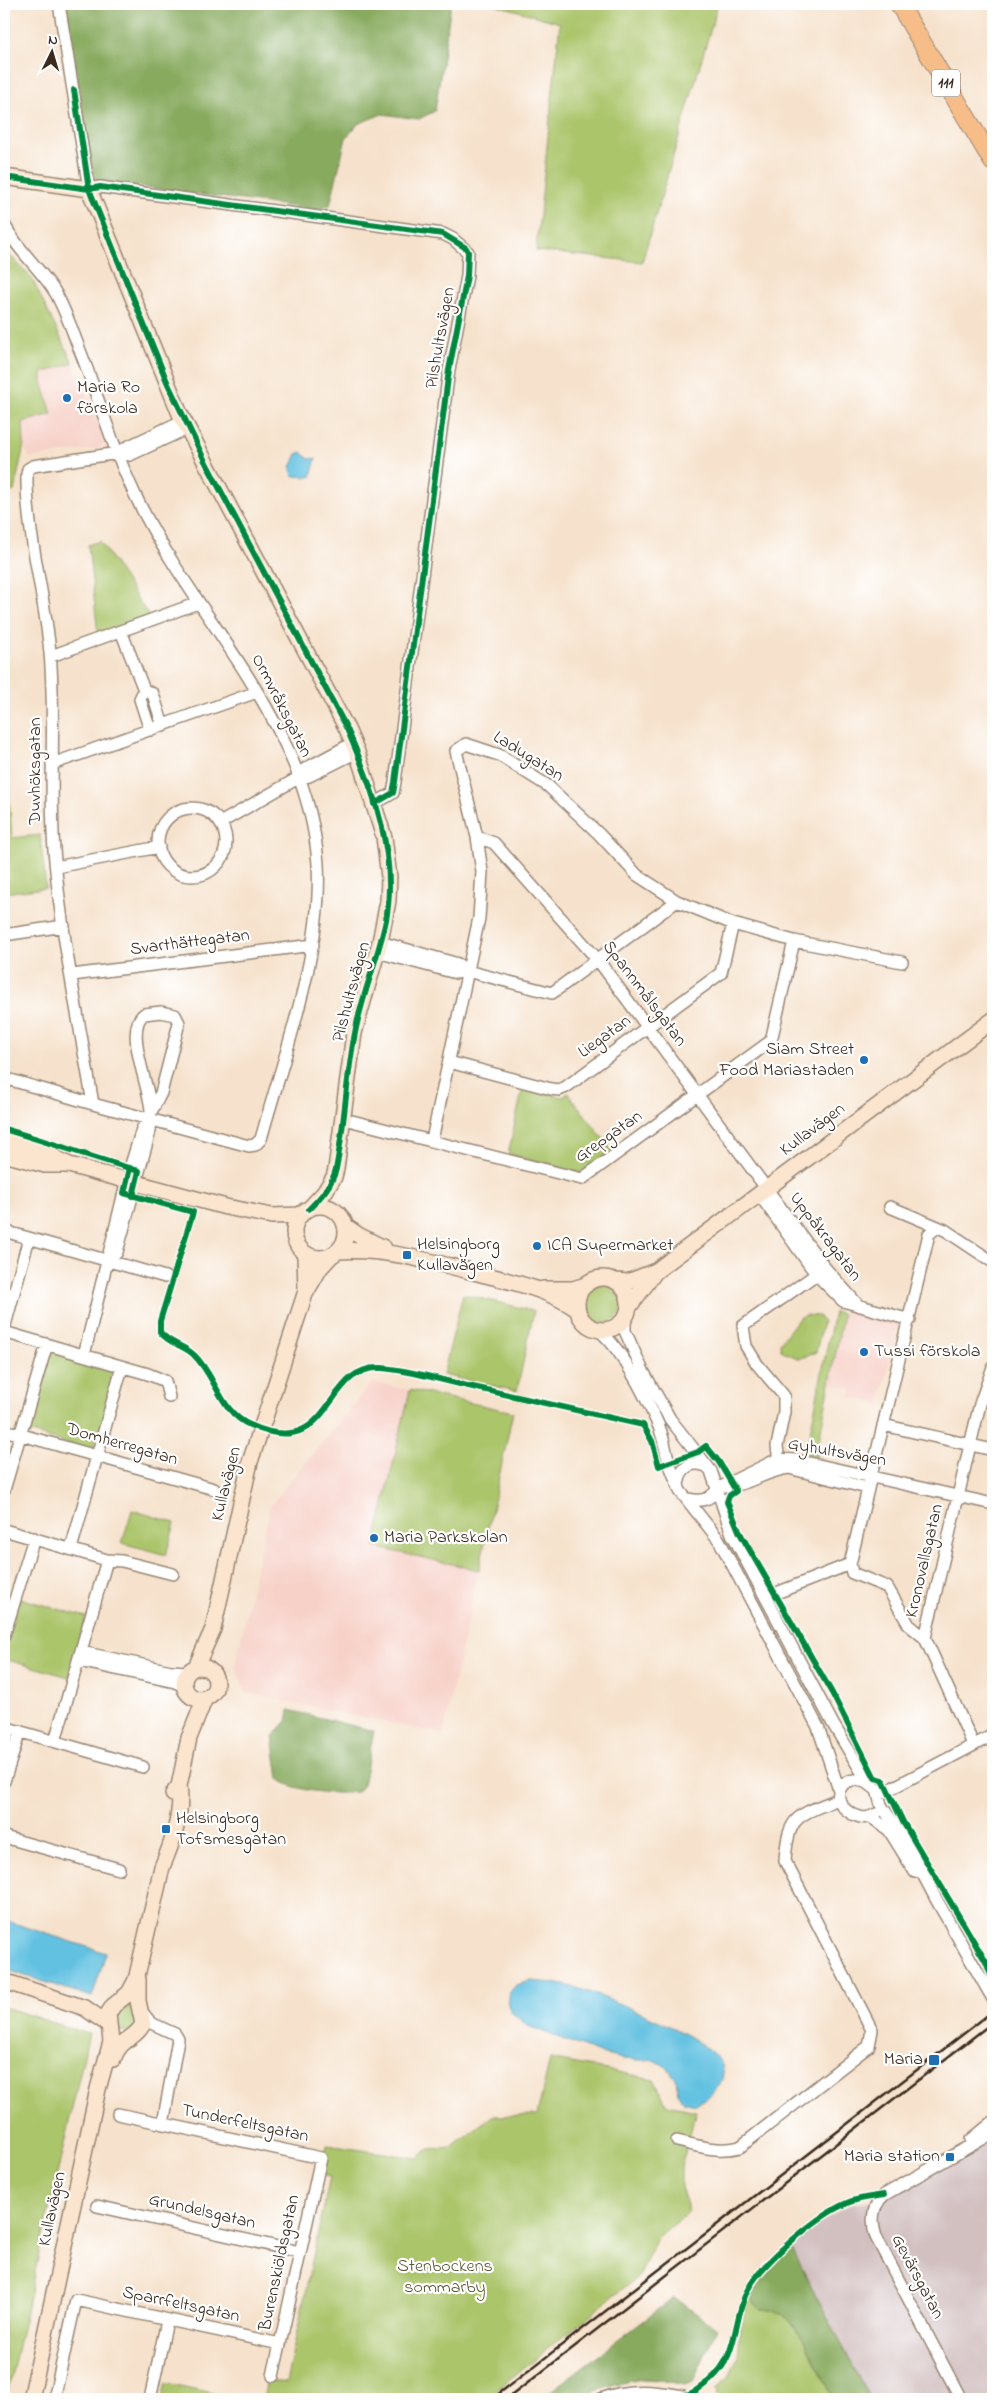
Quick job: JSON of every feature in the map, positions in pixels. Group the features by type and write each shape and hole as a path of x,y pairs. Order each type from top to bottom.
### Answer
{"main road":[{"name":"111","path":"899,4 993,162"},
{"name":"111","path":"911,4 993,141"}],"street":[{"name":"Pilshultsvägen","path":"59,4 89,189 128,289 186,424 355,748 386,846 389,877 388,901 379,947 354,1033 344,1119 334,1178 336,1202 343,1222"},
{"path":"4,177 89,189"},
{"name":"Pilshultsvägen","path":"89,189 100,187 443,234 453,239 468,252 467,276 449,370 395,782 392,793 374,804"},
{"name":"Ormvråksgatan","path":"4,224 11,240 55,292 74,334 138,502 198,603 226,640 257,692 298,778 312,824 318,866 318,903 313,945 261,1139 255,1145 249,1146 150,1116"},
{"name":"Duvhöksgatan","path":"93,1104 56,867 52,764 54,700 51,656 45,606 31,524 27,474 28,469 34,466 118,453 130,455 186,424"},
{"path":"51,656 198,603"},
{"path":"121,631 144,690 140,699 150,730"},
{"path":"144,690 153,694 163,726"},
{"path":"52,764 257,692"},
{"name":"Ladugatan","path":"432,1140 479,918 482,872 477,837 456,751 466,744 499,756 548,786 599,834 637,876 677,901 732,924 794,941 902,962"},
{"path":"220,824 298,778 309,776 355,748"},
{"path":"191,808 202,810 212,815 220,824 226,836 225,850 218,863 201,874 187,875 174,870 164,860 159,847 159,838 164,823 177,812 191,808"},
{"name":"Spannmålsgatan","path":"477,837 494,843 598,960 698,1096 762,1191"},
{"path":"56,867 159,847"},
{"path":"379,947 456,972 467,971 552,993 677,901"},
{"name":"Liegatan","path":"449,1062 559,1090 721,973 732,924"},
{"path":"4,935 64,926"},
{"name":"Grepgatan","path":"344,1119 582,1179 771,1041 794,941"},
{"name":"Svarthättegatan","path":"72,975 313,945"},
{"path":"84,1355 109,1261 117,1252 132,1182 150,1131 150,1116 136,1039 137,1022 144,1014 169,1013 178,1018 178,1029 161,1093 150,1116"},
{"name":"Kullavägen","path":"189,1738 206,1698 212,1694 216,1686 211,1660 213,1629 256,1442 306,1294 320,1268 334,1253 358,1249 395,1252 540,1289 574,1289 597,1279 628,1282 656,1271 993,1020"},
{"path":"4,1078 93,1104 150,1116"},
{"path":"4,1140 40,1150 69,1165 256,1214 275,1224 295,1239 305,1254 316,1258 334,1253 344,1241 343,1222 327,1207 305,1212 256,1214"},
{"path":"4,1154 45,1166 69,1165"},
{"name":"Pilshultsvägen","path":"305,1212 324,1193 334,1178"},
{"name":"Uppåkragatan","path":"762,1191 843,1301 910,1320"},
{"path":"890,1207 952,1234 993,1262"},
{"path":"295,1239 294,1228 305,1212"},
{"name":"Kullavägen","path":"343,1222 358,1235 395,1252"},
{"path":"925,1638 909,1624 887,1587 852,1574 850,1564 867,1488 910,1320 929,1234 937,1227"},
{"path":"4,1231 165,1277"},
{"path":"29,1238 4,1330 165,1381 169,1397"},
{"name":"Kullavägen","path":"305,1254 306,1294"},
{"name":"Kullavägen","path":"540,1289 578,1310 582,1319 597,1329 612,1328 627,1313 656,1271"},
{"path":"779,1464 777,1446 784,1412 784,1396 757,1364 746,1346 743,1326 820,1271"},
{"path":"615,1281 625,1289 627,1337 661,1403 670,1419 708,1467 714,1478 732,1534 833,1724 906,1842 993,1999"},
{"path":"578,1310 579,1297 586,1285"},
{"path":"597,1329 607,1336 617,1348 658,1423 669,1463 678,1481 680,1490 689,1499 719,1540 818,1727 838,1795 850,1813 859,1817 871,1817 876,1814 880,1800 973,1744 993,1735"},
{"path":"4,1490 47,1344"},
{"path":"71,1549 122,1367"},
{"name":"Kronovallsgatan","path":"973,1744 925,1638 980,1404 993,1367"},
{"path":"883,1425 993,1450"},
{"name":"Domherregatan","path":"4,1430 214,1490"},
{"name":"Gyhultsvägen","path":"717,1489 745,1484 779,1464 796,1460 993,1504"},
{"path":"678,1481 680,1475 689,1466 701,1464 708,1467"},
{"name":"Gyhultsvägen","path":"779,1464 867,1488"},
{"path":"689,1499 706,1499 711,1497 717,1489"},
{"path":"4,1530 107,1560 122,1561 173,1574"},
{"path":"5,1630 34,1538"},
{"path":"55,1741 107,1560"},
{"path":"774,1594 850,1564"},
{"name":"Kullavägen","path":"31,2399 98,2089 111,2042 108,2014 129,1993 139,1972 180,1796 179,1786 189,1738 191,1706 189,1680 213,1629"},
{"path":"80,1656 171,1672 189,1680 197,1699 206,1698"},
{"path":"189,1680 206,1667 214,1673"},
{"path":"4,1727 143,1767"},
{"path":"4,1781 20,1731"},
{"path":"677,2141 713,2150 727,2150 740,2147 869,2046 872,2030 785,1861 786,1841 791,1825 806,1813 838,1795 845,1782 859,1779 869,1784"},
{"path":"871,1817 889,1830 929,1893 936,1899"},
{"path":"4,1837 119,1869"},
{"name":"Kullavägen","path":"39,2399 113,2060 119,2045 134,2035 143,2024 139,1972"},
{"path":"4,1981 85,2008 119,2036 162,2030"},
{"path":"85,2008 130,2001 141,2010 151,2023 162,2030"},
{"name":"Tunderfeltsgatan","path":"162,2030 175,2034 178,2046 163,2124"},
{"name":"Tunderfeltsgatan","path":"118,2114 321,2158"},
{"name":"Gevärsgatan","path":"961,2150 993,2122"},
{"name":"Gevärsgatan","path":"962,2399 876,2237 873,2222 877,2205 884,2195 961,2150 993,2134"},
{"name":"Burenskiöldsgatan","path":"273,2376 321,2158"},
{"name":"Grundelsgatan","path":"97,2206 300,2252"},
{"name":"Sparrfeltsgatan","path":"54,2399 76,2300 280,2344"},
{"path":"150,2399 167,2321"},
{"path":"601,2399 629,2392 645,2391 683,2396 687,2399"}],"shaded area":[{"name":"Maria Ro förskola","path":"73,363 105,440 99,448 29,458 24,445 23,422 52,414 42,382 42,373"},
{"name":"Tussi förskola","path":"845,1308 899,1321 880,1404 851,1397 852,1388 829,1384"},
{"name":"Maria Parkskolan","path":"372,1382 513,1412 443,1734 246,1693 235,1665 270,1506"},
{"path":"993,2140 993,2399 869,2399 790,2245 841,2208 852,2203 877,2200"}],"green space":[{"path":"65,4 451,4 435,111 419,119 382,114 358,124 346,138 330,205 318,210 98,181 93,175"},
{"path":"494,4 718,4 642,262 536,251 560,23"},
{"path":"4,249 31,277 73,363 42,373 42,382 52,414 23,422 24,445 14,491 4,493"},
{"path":"100,541 150,618 98,634 88,545"},
{"path":"4,731 12,838 40,835 46,888 4,893"},
{"path":"523,1087 563,1097 568,1093 612,1150 581,1173 508,1154"},
{"path":"604,1285 618,1290 623,1304 618,1318 604,1323 590,1318 585,1304 590,1290"},
{"path":"463,1294 534,1311 517,1391 443,1375"},
{"path":"834,1312 843,1314 816,1457 806,1453"},
{"path":"805,1315 819,1316 823,1322 816,1352 799,1359 781,1350 780,1343 799,1318"},
{"path":"50,1349 118,1370 93,1451 25,1431"},
{"path":"410,1390 513,1412 479,1570 374,1547"},
{"path":"132,1510 175,1523 166,1555 122,1543"},
{"path":"19,1598 86,1617 69,1677 4,1659 4,1652"},
{"path":"289,1710 374,1731 363,1785 357,1792 316,1792 295,1787 279,1779 273,1736 287,1721"},
{"path":"126,2006 135,2010 139,2019 135,2028 126,2032 117,2028 113,2019 117,2010"},
{"path":"4,2007 89,2034 6,2399 4,2399"},
{"name":"Stenbockens sommarby","path":"550,2059 654,2079 667,2105 696,2111 681,2168 681,2187 689,2211 657,2238 640,2275 485,2399 263,2399 267,2380 286,2383 330,2177 321,2175 327,2145 418,2158 429,2149 451,2147 492,2116 537,2115"},
{"path":"790,2245 870,2399 834,2399 804,2340 784,2315 771,2310 760,2309 749,2297"},
{"path":"749,2297 760,2309 771,2310 784,2315 804,2340 834,2399 720,2399 716,2394 718,2390 715,2390 729,2377 738,2355 741,2326"},
{"path":"674,2298 717,2328 693,2382 685,2385 642,2379 603,2387 580,2399 540,2399"},
{"path":"166,2383 240,2399 162,2399"}],"water":[{"path":"302,452 309,459 316,458 311,477 293,476 291,467 297,454"},
{"path":"4,1920 106,1953 92,1997 4,1969"},
{"path":"531,1981 577,1988 660,2021 704,2046 718,2059 723,2070 721,2082 714,2091 696,2105 683,2102 678,2093 676,2079 668,2068 657,2061 623,2059 605,2055 528,2026 511,2012 508,2005 510,1992 516,1985"}],"railway":[{"path":"492,2399 993,2011"},
{"path":"507,2399 993,2022"}],"cycle path":[{"path":"74,90 89,189 168,384 204,459 347,729 366,775 381,822 389,871 389,896 386,920 355,1033 336,1169 329,1186 309,1209"},
{"path":"4,177 89,189 100,187 443,234 466,248 468,252 467,276 449,370 395,782 393,793 374,804"},
{"path":"4,1129 139,1171 133,1196"},
{"path":"130,1168 124,1193 193,1212 160,1321 160,1332 194,1355 208,1373 232,1412 250,1425 277,1433 298,1432 313,1423 348,1381 362,1371 381,1368 416,1373 643,1425 652,1441 659,1466 698,1452 706,1446 719,1462 736,1491 729,1496 727,1502 740,1533 832,1693 875,1778 883,1780 903,1822 986,1962 993,1980"},
{"path":"683,2396 699,2388 719,2371 734,2339 742,2303 747,2291 764,2267 791,2241 835,2209 856,2200 884,2195"}],"place":[{"name":"Maria Ro förskola","path":"67,398"},
{"name":"Siam Street Food Mariastaden","path":"864,1060"},
{"name":"ICA Supermarket","path":"537,1246"},
{"name":"Helsingborg Kullavägen","path":"407,1255"},
{"name":"Tussi förskola","path":"864,1352"},
{"name":"Maria Parkskolan","path":"374,1538"},
{"name":"Helsingborg Tofsmesgatan","path":"166,1829"},
{"name":"Maria","path":"934,2060"},
{"name":"Maria station","path":"950,2157"}]}
